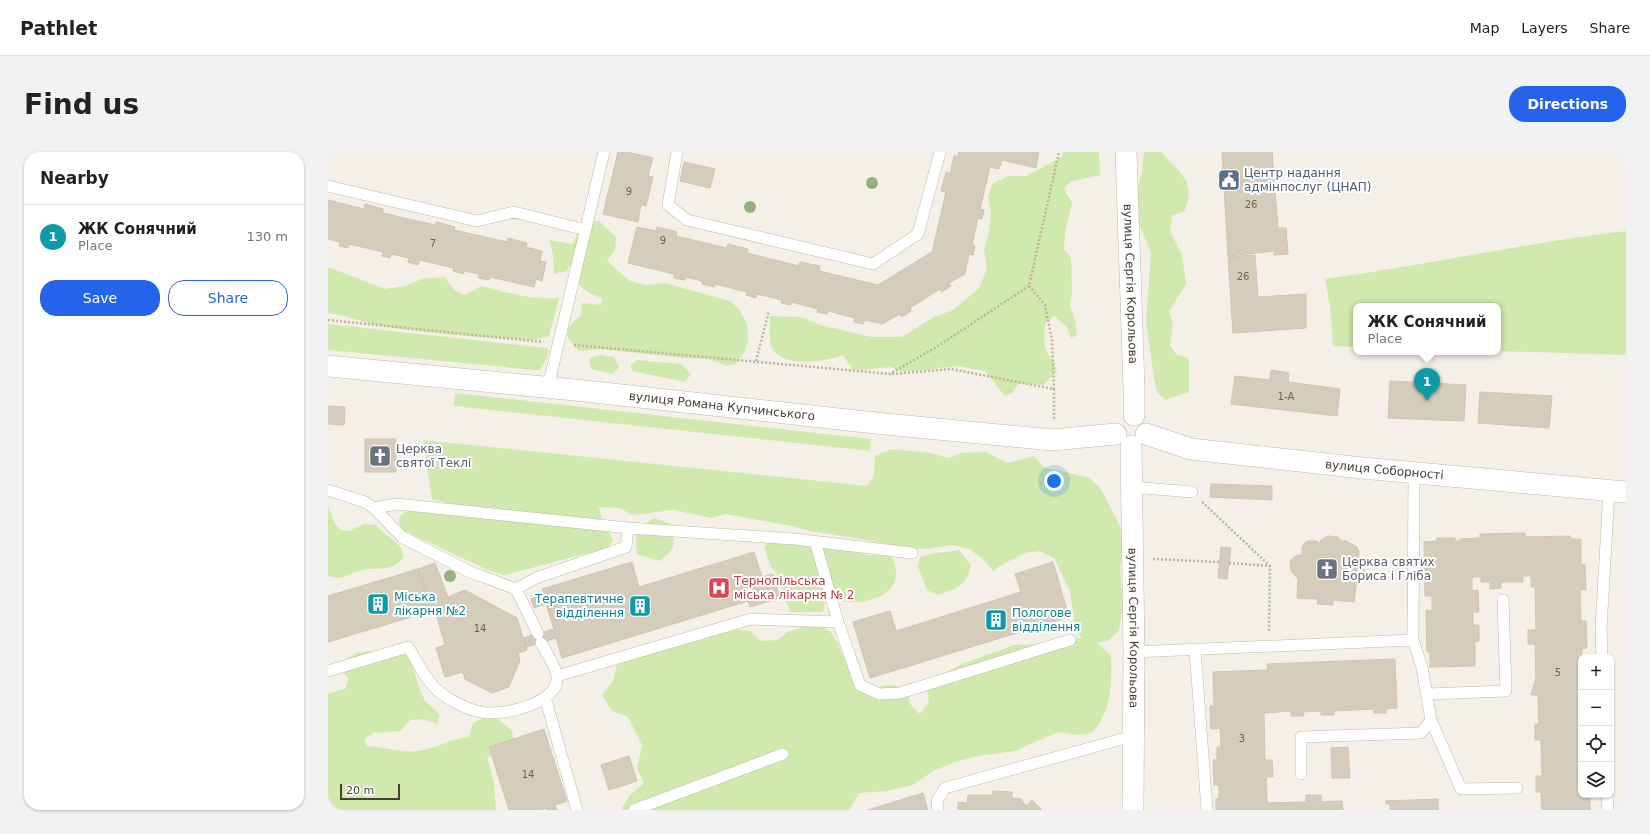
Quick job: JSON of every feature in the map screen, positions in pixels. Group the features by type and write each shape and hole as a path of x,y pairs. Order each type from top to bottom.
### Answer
{"street":[{"name":"вулиця Сергія Корольова","path":"1126,152 1134,415 1124,416 1117,424 1131,438 1134,652 1133,810"},
{"name":"вулиця Романа Купчинського","path":"328,366 548,387 867,422 1052,440 1131,438"},
{"name":"вулиця Соборності","path":"1131,438 1192,449 1414,473 1617,491"}],"lane":[{"path":"548,387 560,344 604,152"},
{"path":"677,152 668,205 687,220 873,264 918,234 940,152"},
{"path":"328,186 477,221 514,212 586,230"},
{"path":"1414,473 1413,640 1422,667 1431,720 1460,789 1518,788"},
{"path":"1131,487 1192,492"},
{"path":"328,490 365,502 374,508 402,537 468,571 516,589 557,676 555,688 545,697 529,706 506,712 482,712 455,701 434,686 408,647 328,671"},
{"path":"1602,654 1600,629 1617,491"},
{"path":"374,508 397,504 628,528 815,541 912,553"},
{"path":"516,589 536,578 626,547 628,528"},
{"path":"815,541 838,622 860,685 879,694 900,693 1070,640"},
{"path":"1427,694 1506,691 1503,600"},
{"path":"557,676 751,618 838,622"},
{"path":"1134,652 1413,640"},
{"path":"1195,649 1207,810"},
{"path":"545,697 577,810"},
{"path":"1301,774 1301,737 1421,734 1431,720"},
{"path":"938,810 937,801 945,788 1134,736"},
{"path":"634,810 783,754"},
{"path":"1607,798 1608,810"}],"path":[{"path":"890,374 938,346 1029,286 1059,152"},
{"path":"1029,286 1045,305 1052,340 1054,422"},
{"path":"756,361 769,311"},
{"path":"328,320 560,344 890,374 951,369 1054,389"},
{"path":"1192,492 1270,566 1269,646"},
{"path":"1132,558 1219,562"},
{"path":"1229,563 1270,566"}],"green space":[{"path":"1063,152 1099,152 1100,175 1070,182 1064,189 1072,203 1065,233 1064,249 1071,258 1072,291 1070,306 1075,319 1077,335 1071,338 1067,327 1054,316 1046,323 1044,341 1047,352 1054,363 1057,372 1043,385 1019,383 1012,393 1005,396 985,371 958,366 904,372 890,367 863,370 852,369 843,355 825,360 803,362 792,361 775,353 770,342 770,316 801,317 820,325 872,337 902,337 932,318 953,310 979,288 987,269 984,249 989,232 991,213 988,197 992,184 1008,176 1026,176 1062,157"},
{"path":"1144,152 1161,152 1185,179 1189,192 1188,201 1184,212 1172,215 1170,231 1182,255 1186,284 1169,312 1173,324 1170,345 1176,354 1189,359 1189,392 1165,400 1157,392 1146,322 1151,252 1138,221 1137,193 1142,171"},
{"path":"599,221 616,237 615,250 607,261 630,281 646,285 665,283 730,301 739,309 747,324 748,342 744,353 736,364 727,366 709,359 600,349 579,351 568,336 568,328 581,315 582,303 601,305 602,298 589,293 581,286 570,265 566,271 554,274 553,255 549,240 572,244 583,222"},
{"path":"1626,231 1626,355 1501,351 1501,303 1353,303 1353,347 1333,346 1330,307 1325,279"},
{"path":"328,267 385,289 405,286 422,279 445,277 454,290 465,295 481,286 529,297 559,298 549,336 535,340 458,335 401,329 375,325 342,315 328,313"},
{"path":"328,324 547,348 549,351 540,370 535,370 328,350"},
{"path":"600,355 614,357 619,367 613,374 591,369 589,358"},
{"path":"637,360 681,364 691,374 685,382 632,371 630,365"},
{"path":"455,393 871,439 870,451 454,406"},
{"path":"423,440 867,486 874,475 875,456 891,449 931,453 949,458 961,453 985,452 1008,463 1034,456 1043,467 1090,478 1101,489 1120,526 1123,542 1120,567 1123,606 1119,630 1109,640 1097,643 1111,655 1111,687 1104,715 1092,733 1077,735 1058,732 1015,751 979,756 955,762 933,771 913,785 887,791 859,793 849,810 621,810 630,795 644,783 637,769 642,745 628,717 612,711 602,695 613,681 617,665 669,648 709,638 730,629 750,631 761,641 777,640 788,632 814,623 830,631 838,644 855,684 865,693 877,688 891,685 902,688 908,691 910,704 920,714 929,702 927,690 940,675 962,664 1014,645 1038,644 1064,636 1082,639 1075,627 1070,591 1054,558 1039,551 1025,553 1001,565 993,571 983,559 969,549 952,545 927,549 907,548 810,531 792,526 726,514 712,518 673,510 632,515 620,508 599,507 604,528 611,535 613,541 607,548 505,575 492,572 402,530 399,521 401,515 406,512 423,510 448,513 444,502 432,499"},
{"path":"328,506 335,524 341,530 349,531 364,524 375,525 400,546 404,557 394,566 388,568 358,571 340,577 328,576"},
{"path":"654,518 671,524 674,541 672,549 669,553 659,561 637,554 636,541 638,533 643,525"},
{"path":"771,541 824,545 868,555 891,556 896,577 893,586 887,592 869,600 847,602 826,595 823,612 791,612 783,596 779,578 770,565 764,547"},
{"path":"959,550 971,565 964,582 950,591 938,595 927,590 918,567 920,557"},
{"path":"387,649 409,656 425,701 440,715 437,724 423,719 410,720 401,731 373,733 364,739 367,746 406,751 425,750 456,739 469,737 473,723 492,714 512,731 515,749 506,754 487,757 494,783 496,810 328,810 328,694 346,688 348,679 339,664 357,653"}],"building":[{"path":"618,152 627,152 653,158 648,176 653,177 646,206 641,205 638,222 603,214"},
{"path":"959,152 1039,152 1036,168 1002,160 999,169 990,167 980,209 984,210 982,219 978,218 972,245 975,246 973,255 969,254 965,274 949,283 951,286 942,292 940,289 910,308 911,311 902,317 900,314 882,324 865,320 863,324 854,322 855,318 828,311 827,314 817,312 818,309 791,302 791,305 781,303 782,300 757,294 756,298 746,295 747,292 715,284 714,287 702,284 702,281 686,277 685,280 674,278 674,274 628,263 637,227 656,231 657,227 677,232 676,236 727,248 728,244 748,249 747,253 799,266 800,262 820,266 819,271 878,285 932,252 946,192 941,191 946,172 950,174 954,156 958,156"},
{"path":"1222,152 1272,152 1278,228 1286,228 1288,254 1274,255 1274,251 1228,256"},
{"path":"684,162 715,169 710,188 680,181"},
{"path":"328,200 364,209 365,204 383,209 383,213 435,225 436,222 455,227 454,230 507,242 508,238 527,243 526,247 542,251 540,261 546,262 542,281 536,279 534,287 490,277 489,280 479,278 479,274 464,271 463,274 453,271 454,268 419,260 418,265 408,262 409,258 391,254 390,258 382,256 383,252 349,244 348,248 339,246 340,242 328,239"},
{"path":"1255,255 1258,297 1306,294 1306,328 1233,333 1228,257"},
{"path":"1271,370 1289,373 1288,382 1340,389 1337,416 1231,404 1235,376 1270,380"},
{"path":"1390,381 1466,385 1464,421 1388,418"},
{"path":"1480,392 1552,396 1549,428 1478,423"},
{"path":"328,406 345,407 344,425 328,424"},
{"name":"Церква святої Теклі","path":"365,439 396,439 396,472 365,472"},
{"path":"1211,484 1272,486 1272,500 1210,497"},
{"path":"1525,533 1525,537 1570,536 1570,539 1581,539 1581,564 1585,565 1586,590 1580,590 1581,621 1586,621 1587,648 1582,649 1581,654 1578,654 1578,798 1590,798 1590,810 1542,810 1541,792 1536,792 1536,776 1542,776 1541,740 1535,740 1535,724 1539,724 1538,695 1531,695 1536,678 1535,644 1528,644 1528,630 1536,630 1535,587 1531,587 1531,576 1523,576 1523,582 1501,582 1501,588 1490,589 1490,582 1481,582 1481,577 1472,577 1472,591 1478,590 1479,612 1473,612 1473,625 1479,625 1479,641 1475,641 1475,666 1430,667 1430,652 1427,652 1426,610 1432,611 1432,596 1425,596 1424,542 1437,541 1437,538 1455,538 1455,541 1460,541 1460,539 1480,538 1480,534"},
{"name":"Церква святих Бориса і Гліба","path":"1328,536 1338,537 1341,541 1346,541 1357,547 1359,553 1358,564 1363,568 1366,575 1363,581 1356,585 1354,602 1333,600 1333,605 1317,604 1318,599 1297,598 1298,579 1291,571 1290,561 1297,555 1302,555 1302,546 1307,541 1317,541 1320,544 1321,540"},
{"path":"1221,547 1231,548 1227,579 1218,578"},
{"name":"Терапевтичне відділення","path":"754,552 762,577 773,574 780,598 750,607 748,601 562,658 556,638 526,647 523,638 554,629 546,604 534,608 531,599 544,595 542,589 632,562 639,587"},
{"name":"Пологове відділення","path":"1053,562 1069,617 870,678 853,622 890,611 896,631 1021,592 1015,574"},
{"path":"435,563 448,597 465,590 517,618 527,650 518,653 520,660 509,687 492,693 465,679 463,672 445,677 436,648 445,645 435,610 431,611 418,569"},
{"name":"Міська лікарня №2","path":"418,569 431,611 328,642 328,596"},
{"path":"1395,659 1397,708 1386,709 1386,713 1374,713 1374,709 1334,711 1334,715 1321,715 1321,711 1303,712 1304,716 1291,716 1291,711 1264,713 1265,760 1272,760 1273,777 1266,777 1267,803 1306,802 1306,795 1321,795 1321,802 1342,801 1343,810 1216,810 1216,799 1219,799 1219,785 1214,785 1213,760 1217,760 1217,747 1221,747 1220,728 1211,729 1210,706 1214,706 1213,672 1268,670 1267,664"},
{"path":"544,729 567,801 555,805 557,810 547,810 546,808 540,810 509,810 489,747"},
{"path":"1348,747 1350,778 1332,778 1331,748"},
{"path":"629,756 637,781 609,790 601,765"},
{"path":"993,791 1012,792 1012,798 1021,799 1026,806 1032,800 1042,810 958,810 958,802 967,803 968,795 993,795"},
{"path":"923,793 928,810 868,810"},
{"path":"1438,799 1438,810 1390,810 1390,804 1386,804 1386,801"}],"place":[{"name":"Центр надання адмінпослуг (ЦНАП)","path":"1229,180"},
{"name":"ЖК Сонячний","path":"1427,401"},
{"name":"Церква святої Теклі","path":"380,456"},
{"name":"Церква святих Бориса і Гліба","path":"1327,569"},
{"name":"Тернопільська міська лікарня № 2","path":"719,588"},
{"name":"Міська лікарня №2","path":"378,604"},
{"name":"Терапевтичне відділення","path":"640,606"},
{"name":"Пологове відділення","path":"996,620"}]}
